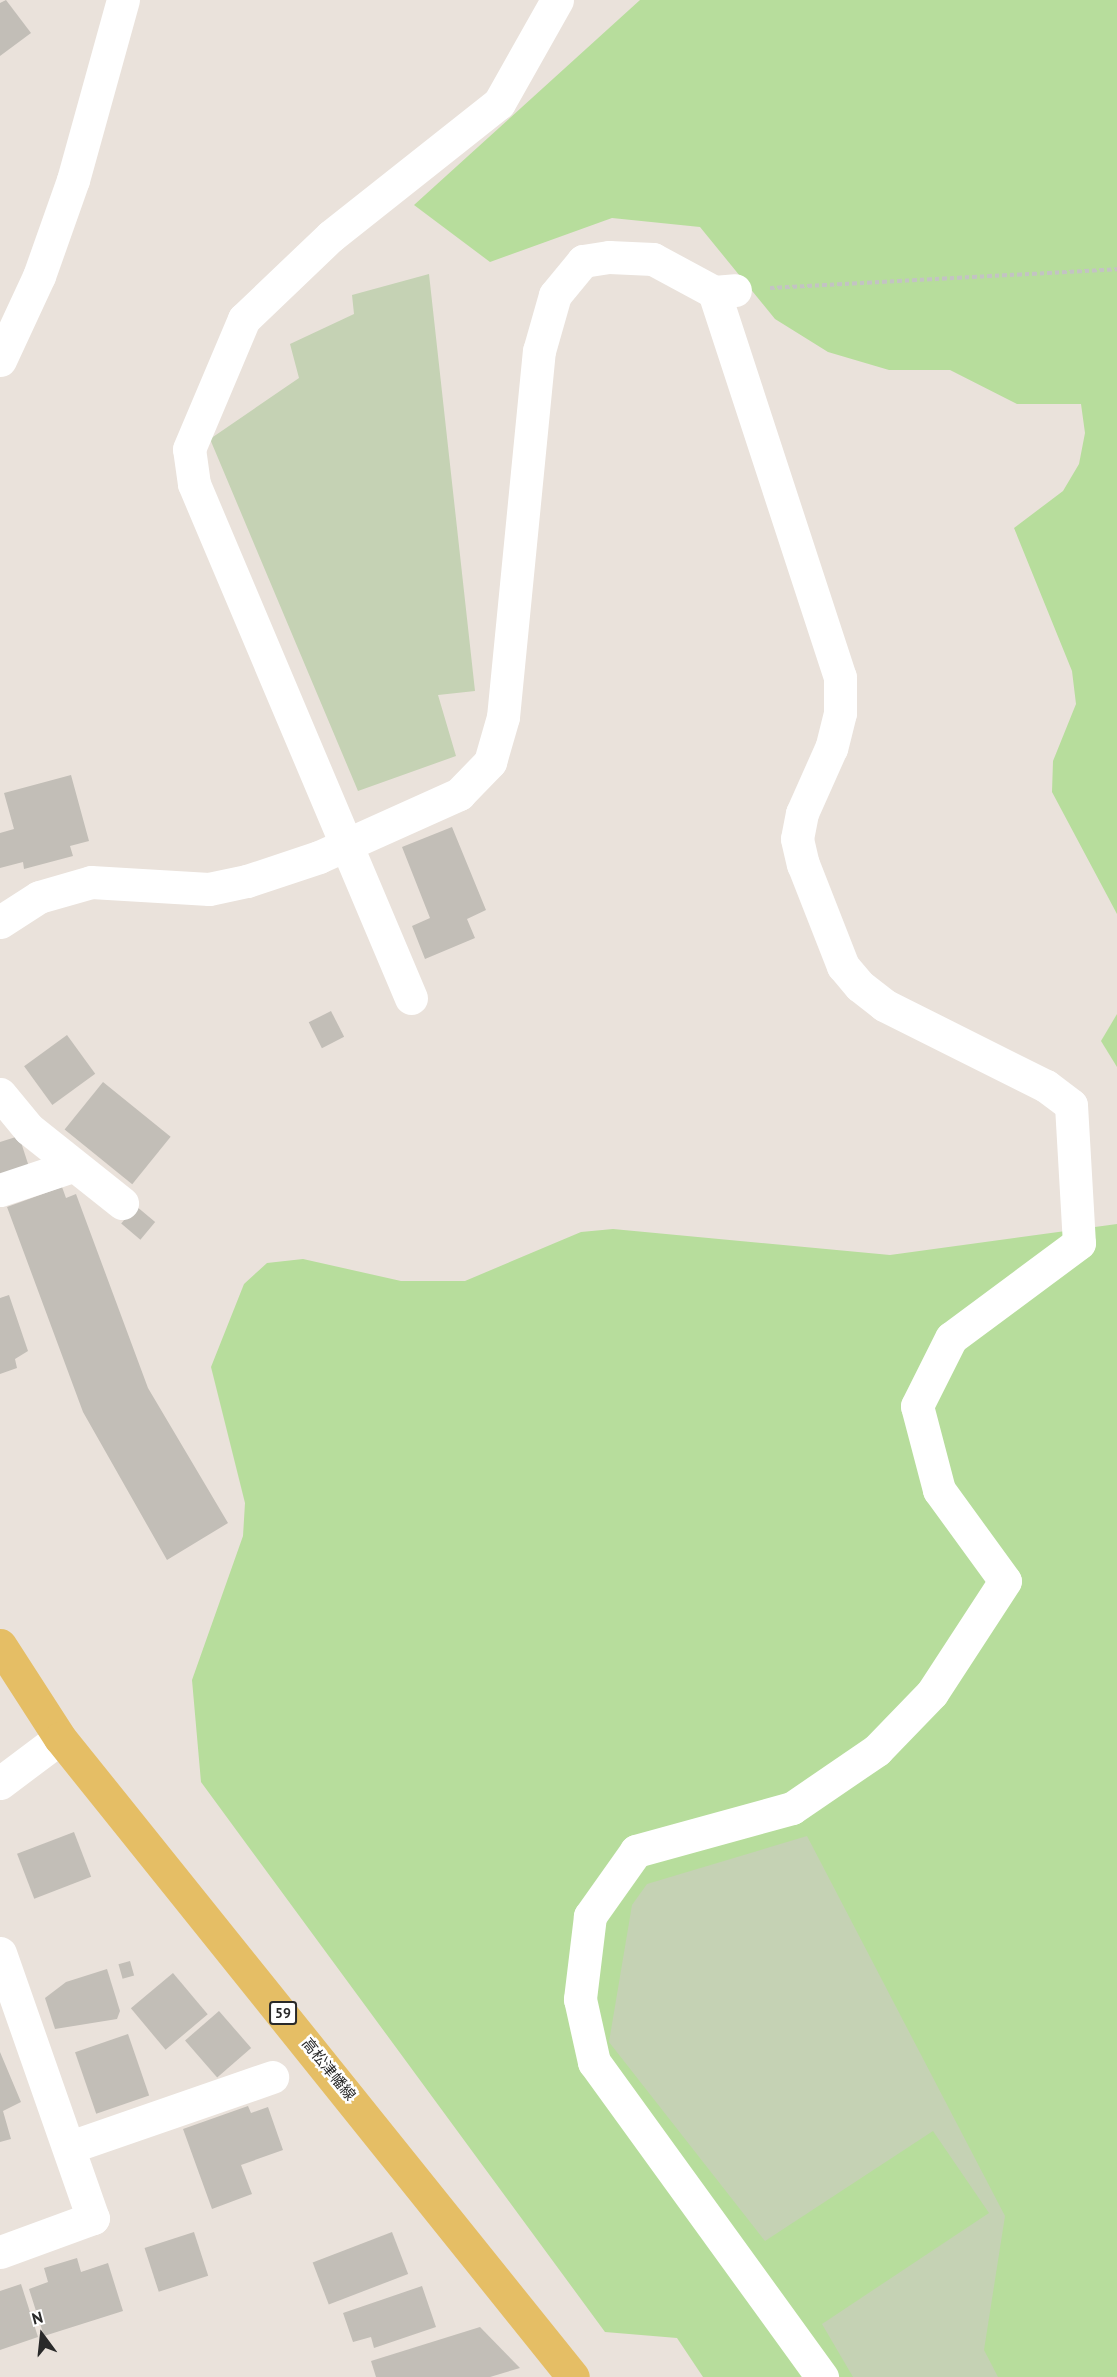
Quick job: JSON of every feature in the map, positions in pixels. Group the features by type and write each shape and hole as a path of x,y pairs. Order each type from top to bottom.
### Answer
{"main road":[{"name":"高松津幡線","path":"0,1645 60,1738 573,2377"}],"street":[{"path":"0,360 39,276 74,180 123,0"},
{"path":"411,998 348,844 194,484 189,449 244,319 331,236 499,103 557,0"},
{"path":"0,922 39,897 92,882 209,889 286,869 459,794 490,762 503,717 539,351 566,276 583,261 653,259 725,291 840,677 840,713 831,748 802,813 797,838 802,864 843,966 860,986 884,1005 1046,1086 1071,1105 1079,1243 951,1338 917,1406 939,1490 1005,1581 932,1693 877,1750 792,1808 636,1851 590,1916 580,1999 594,2062 822,2377"},
{"path":"0,1094 29,1129 72,1166 122,1203"},
{"path":"0,1190 72,1166"},
{"path":"0,1783 60,1738"},
{"path":"0,1953 70,2147 93,2218 0,2252"},
{"path":"70,2147 272,2077"}],"path":[{"path":"725,291 1117,269"}],"green space":[{"path":"640,0 1117,0 1117,914 1052,792 1053,761 1076,704 1072,671 1014,528 1063,491 1079,464 1085,433 1081,404 1017,404 950,370 889,370 828,352 775,319 700,227 612,218 490,262 414,205"},
{"path":"429,274 475,691 438,695 456,756 358,791 210,439 299,378 290,344 354,314 352,295"},
{"path":"1117,1014 1117,1067 1101,1041"},
{"path":"1117,1224 1117,2377 703,2377 677,2338 605,2332 201,1782 192,1680 243,1536 245,1503 211,1367 244,1284 267,1263 303,1259 401,1281 465,1281 581,1232 613,1229 890,1255"},
{"path":"807,1836 1005,2216 984,2350 998,2377 853,2377 822,2324 989,2213 933,2131 765,2241 609,2042 632,1905 647,1884"}],"building":[{"path":"6,0 31,33 0,56 0,3"},
{"path":"71,775 89,841 70,846 73,856 24,869 23,862 0,868 0,833 14,829 4,793"},
{"path":"452,827 486,910 467,919 475,938 425,959 412,926 430,918 402,847"},
{"path":"331,1011 344,1037 322,1048 309,1022"},
{"path":"67,1035 95,1074 52,1105 24,1066"},
{"path":"103,1082 171,1137 132,1184 65,1129"},
{"path":"19,1136 30,1170 0,1184 0,1142"},
{"path":"62,1187 66,1198 76,1194 148,1388 228,1523 167,1560 83,1412 7,1207"},
{"path":"136,1206 155,1222 140,1240 121,1224"},
{"path":"9,1295 28,1351 15,1359 17,1368 0,1374 0,1298"},
{"path":"74,1832 91,1877 34,1899 17,1854"},
{"path":"130,1961 134,1975 123,1979 118,1964"},
{"path":"107,1969 120,2011 117,2019 55,2029 45,1998 66,1982"},
{"path":"173,1973 208,2014 166,2050 131,2008"},
{"path":"219,2011 251,2048 217,2078 185,2041"},
{"path":"128,2034 149,2095 96,2114 75,2052"},
{"path":"0,2052 21,2102 3,2111 11,2139 0,2142"},
{"path":"248,2106 251,2113 268,2107 283,2150 241,2165 252,2194 212,2209 183,2129"},
{"path":"194,2232 208,2276 159,2292 145,2248"},
{"path":"392,2232 408,2274 329,2304 313,2262"},
{"path":"77,2258 81,2272 108,2263 123,2311 44,2336 29,2289 48,2282 44,2268"},
{"path":"21,2284 38,2337 0,2350 0,2291"},
{"path":"422,2286 436,2327 374,2348 371,2337 353,2342 343,2313"},
{"path":"480,2327 520,2368 490,2377 376,2377 371,2361"}]}
